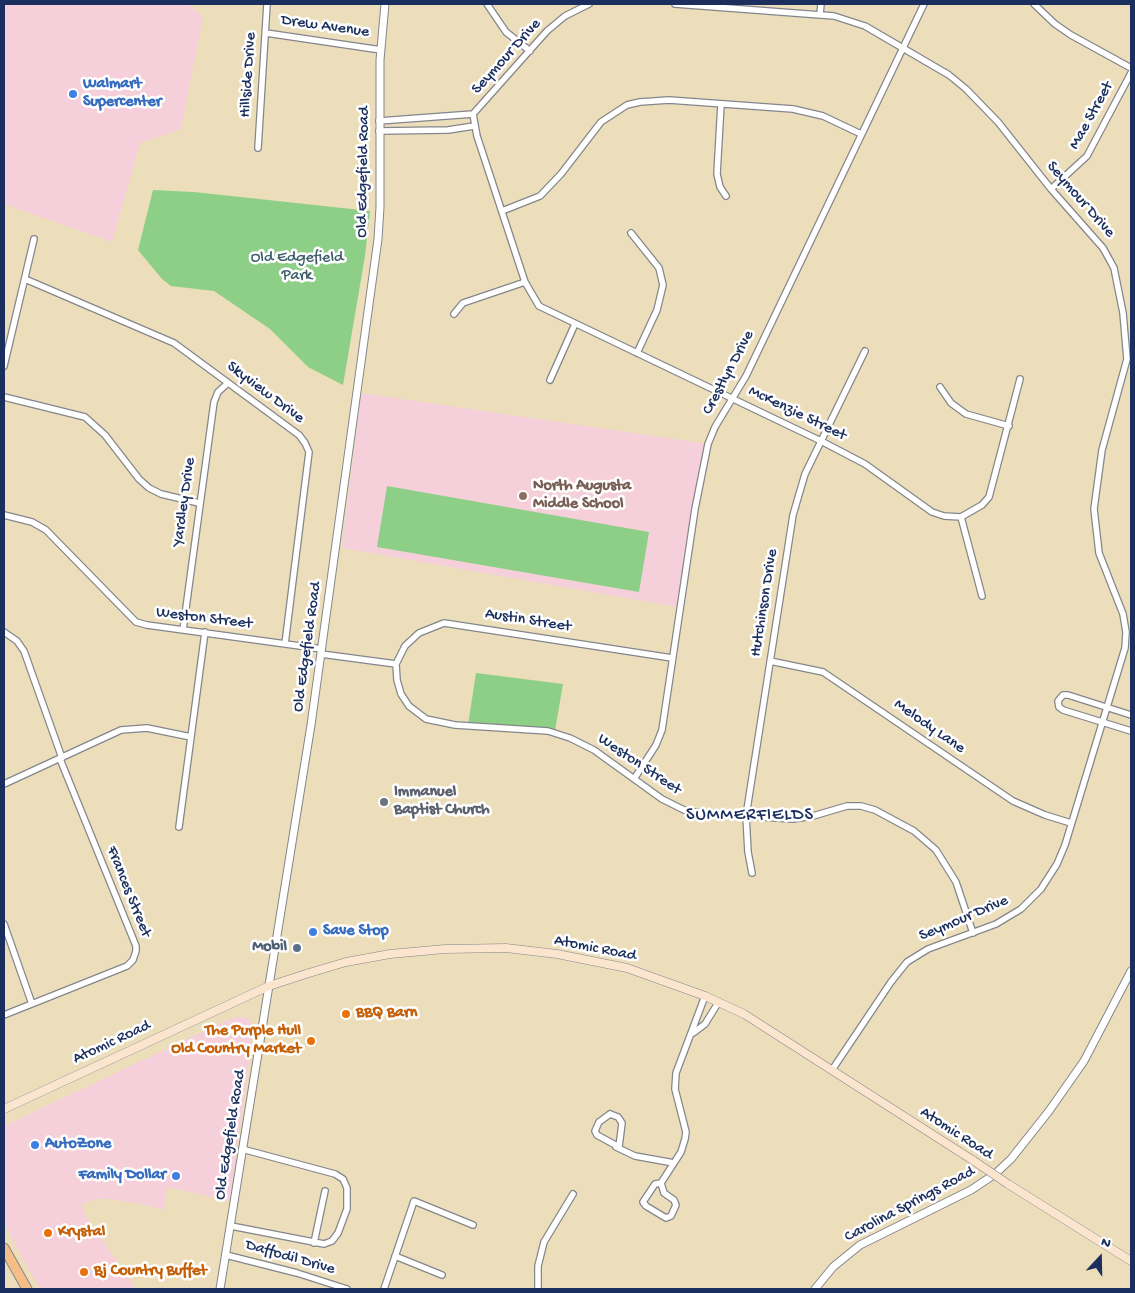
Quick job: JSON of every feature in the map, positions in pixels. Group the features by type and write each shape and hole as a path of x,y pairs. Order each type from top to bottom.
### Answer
{"main road":[{"name":"Atomic Road","path":"4,1109 269,986 338,964 373,956 445,949 489,948 557,954 602,961 639,971 705,996 744,1014 1131,1261"},
{"path":"4,1248 27,1289"}],"street":[{"name":"Hillside Drive","path":"258,148 267,4"},
{"name":"Old Edgefield Road","path":"220,1289 312,724 380,223 379,120 381,50 385,4"},
{"path":"487,4 506,32 530,51"},
{"name":"Seymour Drive","path":"379,120 473,114 555,23 589,4"},
{"name":"Seymour Drive","path":"675,4 820,14 844,18 865,26 949,75 966,89 998,122 1051,189 1080,219 1108,254 1114,268 1123,313 1126,359 1102,450 1094,502 1095,535 1099,553 1121,606 1126,632 1125,648 1057,864 1036,896 1013,915 973,933 928,949 907,962 891,982 832,1070"},
{"path":"820,14 822,4"},
{"name":"Crestlyn Drive","path":"634,779 653,751 662,730 695,509 708,444 715,428 734,399 924,4"},
{"path":"1034,4 1070,35 1131,68"},
{"name":"Drew Avenue","path":"266,32 381,50"},
{"name":"Mae Street","path":"1051,189 1087,156 1131,73"},
{"path":"502,211 529,202 546,192 601,122 628,106 650,100 805,111 823,116 861,134"},
{"path":"721,104 717,174 720,187 726,196"},
{"name":"Seymour Drive","path":"473,114 474,126"},
{"path":"379,131 448,130 474,126"},
{"name":"McKenzie Street","path":"474,126 525,282 538,306 821,441 865,464 932,512 944,516 960,517"},
{"path":"631,233 659,268 663,285 657,310 637,353"},
{"path":"4,366 34,239"},
{"name":"Skyview Drive","path":"25,278 174,343 299,435 309,452 285,644"},
{"path":"454,314 463,303 525,282"},
{"path":"1123,313 1131,312"},
{"path":"550,380 575,324"},
{"name":"Hutchinson Drive","path":"752,873 748,852 746,816 795,506 805,474 865,350"},
{"path":"982,596 960,517 978,508 989,497 1020,380"},
{"name":"Yardley Drive","path":"183,630 214,402 218,392 228,383"},
{"path":"940,388 951,403 966,414 1009,426"},
{"path":"4,397 85,417 106,435 139,479 149,488 161,494 199,503"},
{"name":"Weston Street","path":"4,515 32,522 46,530 136,622 285,644 396,664 397,680 405,700 426,719 445,724 522,728 559,734 594,750 669,803 684,810 746,816 803,818 854,806 875,810 905,825 929,843 946,864 956,882 973,933"},
{"name":"Austin Street","path":"396,664 401,652 414,636 430,627 450,623 672,658"},
{"name":"Frances Street","path":"4,632 17,641 24,651 61,758 136,946 133,960 127,966 4,1015"},
{"path":"180,827 205,632"},
{"name":"Melody Lane","path":"770,661 823,672 1013,801 1045,815 1071,823"},
{"path":"1131,715 1068,696 1062,696 1058,702 1063,710 1131,731"},
{"path":"4,784 113,732 130,728 147,728 191,737"},
{"path":"4,924 32,1004"},
{"name":"Carolina Springs Road","path":"815,1289 833,1267 860,1245 971,1190 995,1174 1011,1159 1049,1111 1084,1061 1131,971"},
{"path":"661,1183 664,1193 674,1200 676,1205 671,1216 666,1218 646,1206 643,1202 655,1184 661,1183 683,1146 686,1132 676,1094 676,1073 705,996"},
{"path":"691,1037 708,1020 718,1003"},
{"path":"616,1147 619,1147 622,1139 622,1122 618,1116 610,1114 599,1122 595,1131 597,1135 616,1147 635,1156 674,1163"},
{"path":"230,1226 324,1244 332,1241 342,1225 349,1197 343,1180 335,1174 242,1149"},
{"path":"314,1243 325,1191"},
{"path":"538,1289 538,1266 544,1242 573,1194"},
{"path":"384,1289 414,1202 473,1225"},
{"name":"Daffodil Drive","path":"226,1255 298,1273 346,1289"},
{"path":"395,1256 442,1275"}],"shaded area":[{"path":"4,4 187,4 203,16 181,129 140,143 112,242 4,204"},
{"name":"North Augusta Middle School","path":"361,393 708,444 677,607 342,548"},
{"path":"246,1017 254,1026 230,1201 167,1187 164,1210 137,1203 100,1198 84,1203 82,1207 89,1221 136,1289 40,1289 4,1224 4,1126 232,1018"}],"green space":[{"name":"Old Edgefield Park","path":"153,190 194,192 370,211 365,256 343,385 308,367 270,329 214,291 171,286 162,279 138,250"},
{"path":"387,486 649,532 639,592 377,547"},
{"path":"476,673 563,684 555,731 468,725"}],"place":[{"name":"Walmart Supercenter","path":"73,94"},
{"name":"North Augusta Middle School","path":"523,496"},
{"name":"Immanuel Baptist Church","path":"384,802"},
{"name":"Save Stop","path":"313,932"},
{"name":"Mobil","path":"297,948"},
{"name":"BBQ Barn","path":"346,1014"},
{"name":"The Purple Hull Old Country Market","path":"311,1041"},
{"name":"AutoZone","path":"35,1145"},
{"name":"Family Dollar","path":"176,1176"},
{"name":"Krystal","path":"48,1233"},
{"name":"Bj Country Buffet","path":"84,1272"}],"district":[{"name":"SUMMERFIELDS","path":"750,816"}]}
